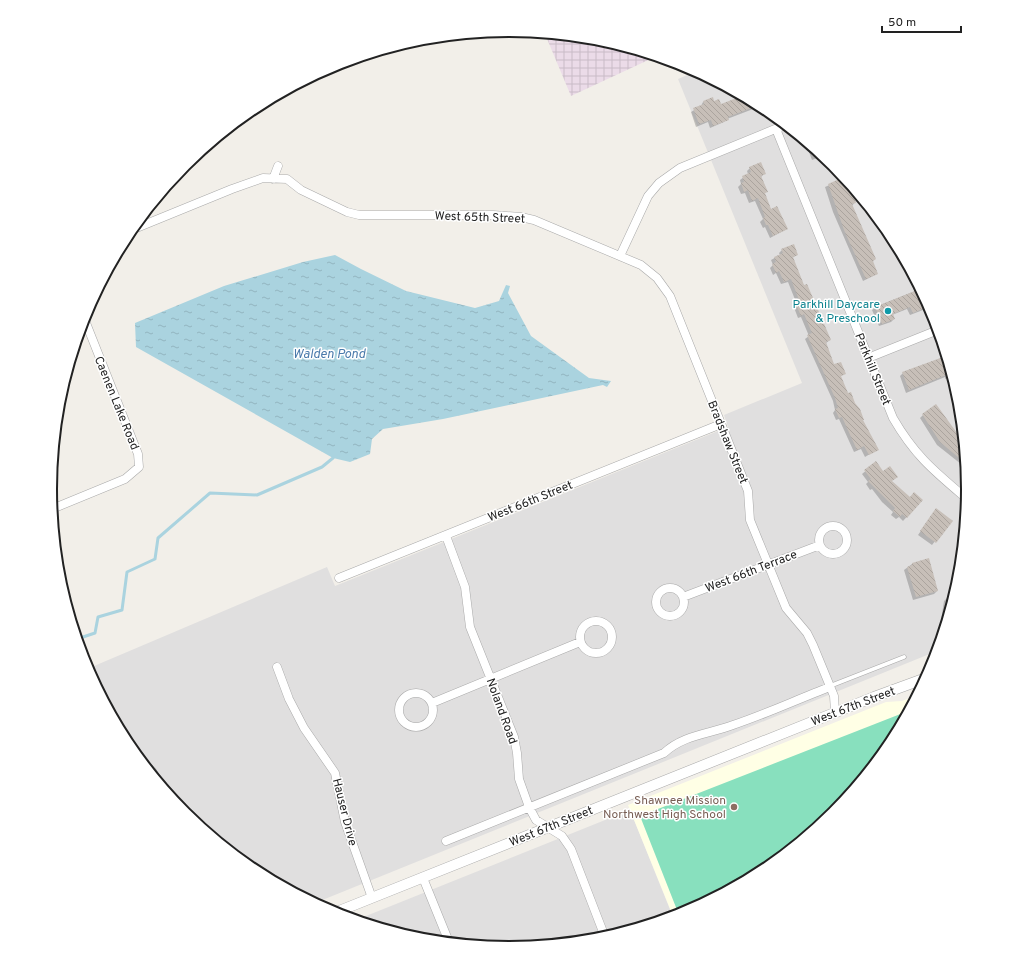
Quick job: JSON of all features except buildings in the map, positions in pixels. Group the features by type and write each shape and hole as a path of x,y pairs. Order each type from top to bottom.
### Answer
{"street":[{"path":"620,256 648,196 659,183 680,168 780,127"},
{"name":"Parkhill Street","path":"776,129 892,418 906,440 923,461 961,494"},
{"path":"273,179 278,166"},
{"name":"West 65th Street","path":"141,226 232,189 263,178 287,179 301,190 347,212 359,215 521,216 620,256"},
{"name":"Bradshaw Street","path":"620,256 641,265 657,278 670,296 748,491 750,520 768,566 786,608 806,633 834,696 835,712"},
{"name":"Caenen Lake Road","path":"58,507 125,479 139,467 138,454 87,326"},
{"path":"868,358 933,332"},
{"name":"West 66th Street","path":"338,578 446,536 721,424"},
{"name":"Noland Road","path":"446,536 465,587 470,627 514,737 519,779 529,807 536,820 562,836 571,849 603,931"},
{"name":"West 66th Terrace","path":"683,597 820,545"},
{"path":"594,621 605,624 611,632 612,637 609,647 600,653 590,653 582,647 580,642 581,631 584,626 594,621"},
{"path":"432,703 491,680 580,642"},
{"name":"Hauser Drive","path":"277,667 289,699 304,728 334,772 345,822 372,898"},
{"name":"West 67th Street","path":"343,909 835,712 918,681"},
{"path":"446,841 664,753 673,745 701,733 718,731 735,725 830,686"},
{"path":"419,693 428,698 432,703 433,714 431,720 422,727 410,726 402,719 399,708 404,698 409,695 419,693"},
{"path":"423,878 447,936"}],"lane":[{"path":"830,686 904,657"}],"shaded area":[{"path":"547,39 597,46 626,52 649,60 571,96"},
{"path":"689,74 735,98 784,130 829,169 868,214 885,238 914,289 927,316 946,372 952,401 960,459 961,489 960,519 952,577 946,606 930,654 322,900 258,865 234,848 189,809 150,764 133,740 118,715 93,666 327,567 335,586 728,427 724,415 802,383 678,79"},
{"name":"Shawnee Mission Northwest High School","path":"909,698 885,740 868,764 829,809 807,829 760,865 709,894 671,911 628,805 886,702 902,701"},
{"path":"630,810 671,911 626,926 597,932 539,940 509,941 450,937 392,926 364,917"}],"green space":[{"name":"Shawnee Mission Northwest High School","path":"901,714 868,764 829,809 807,829 760,865 709,894 682,907 677,909 640,816"}],"water":[{"name":"Walden Pond","path":"335,255 406,291 475,308 499,301 506,285 510,286 508,293 531,336 589,378 611,381 607,387 603,385 443,419 383,429 372,439 370,454 350,462 333,458 136,347 135,323 224,286 303,262"}],"waterway":[{"path":"82,637 95,633 98,617 122,610 127,572 155,559 158,538 210,493 257,495 322,467 333,458"}],"place":[{"name":"Parkhill Daycare & Preschool","path":"888,311"},
{"name":"Shawnee Mission Northwest High School","path":"734,807"}]}
